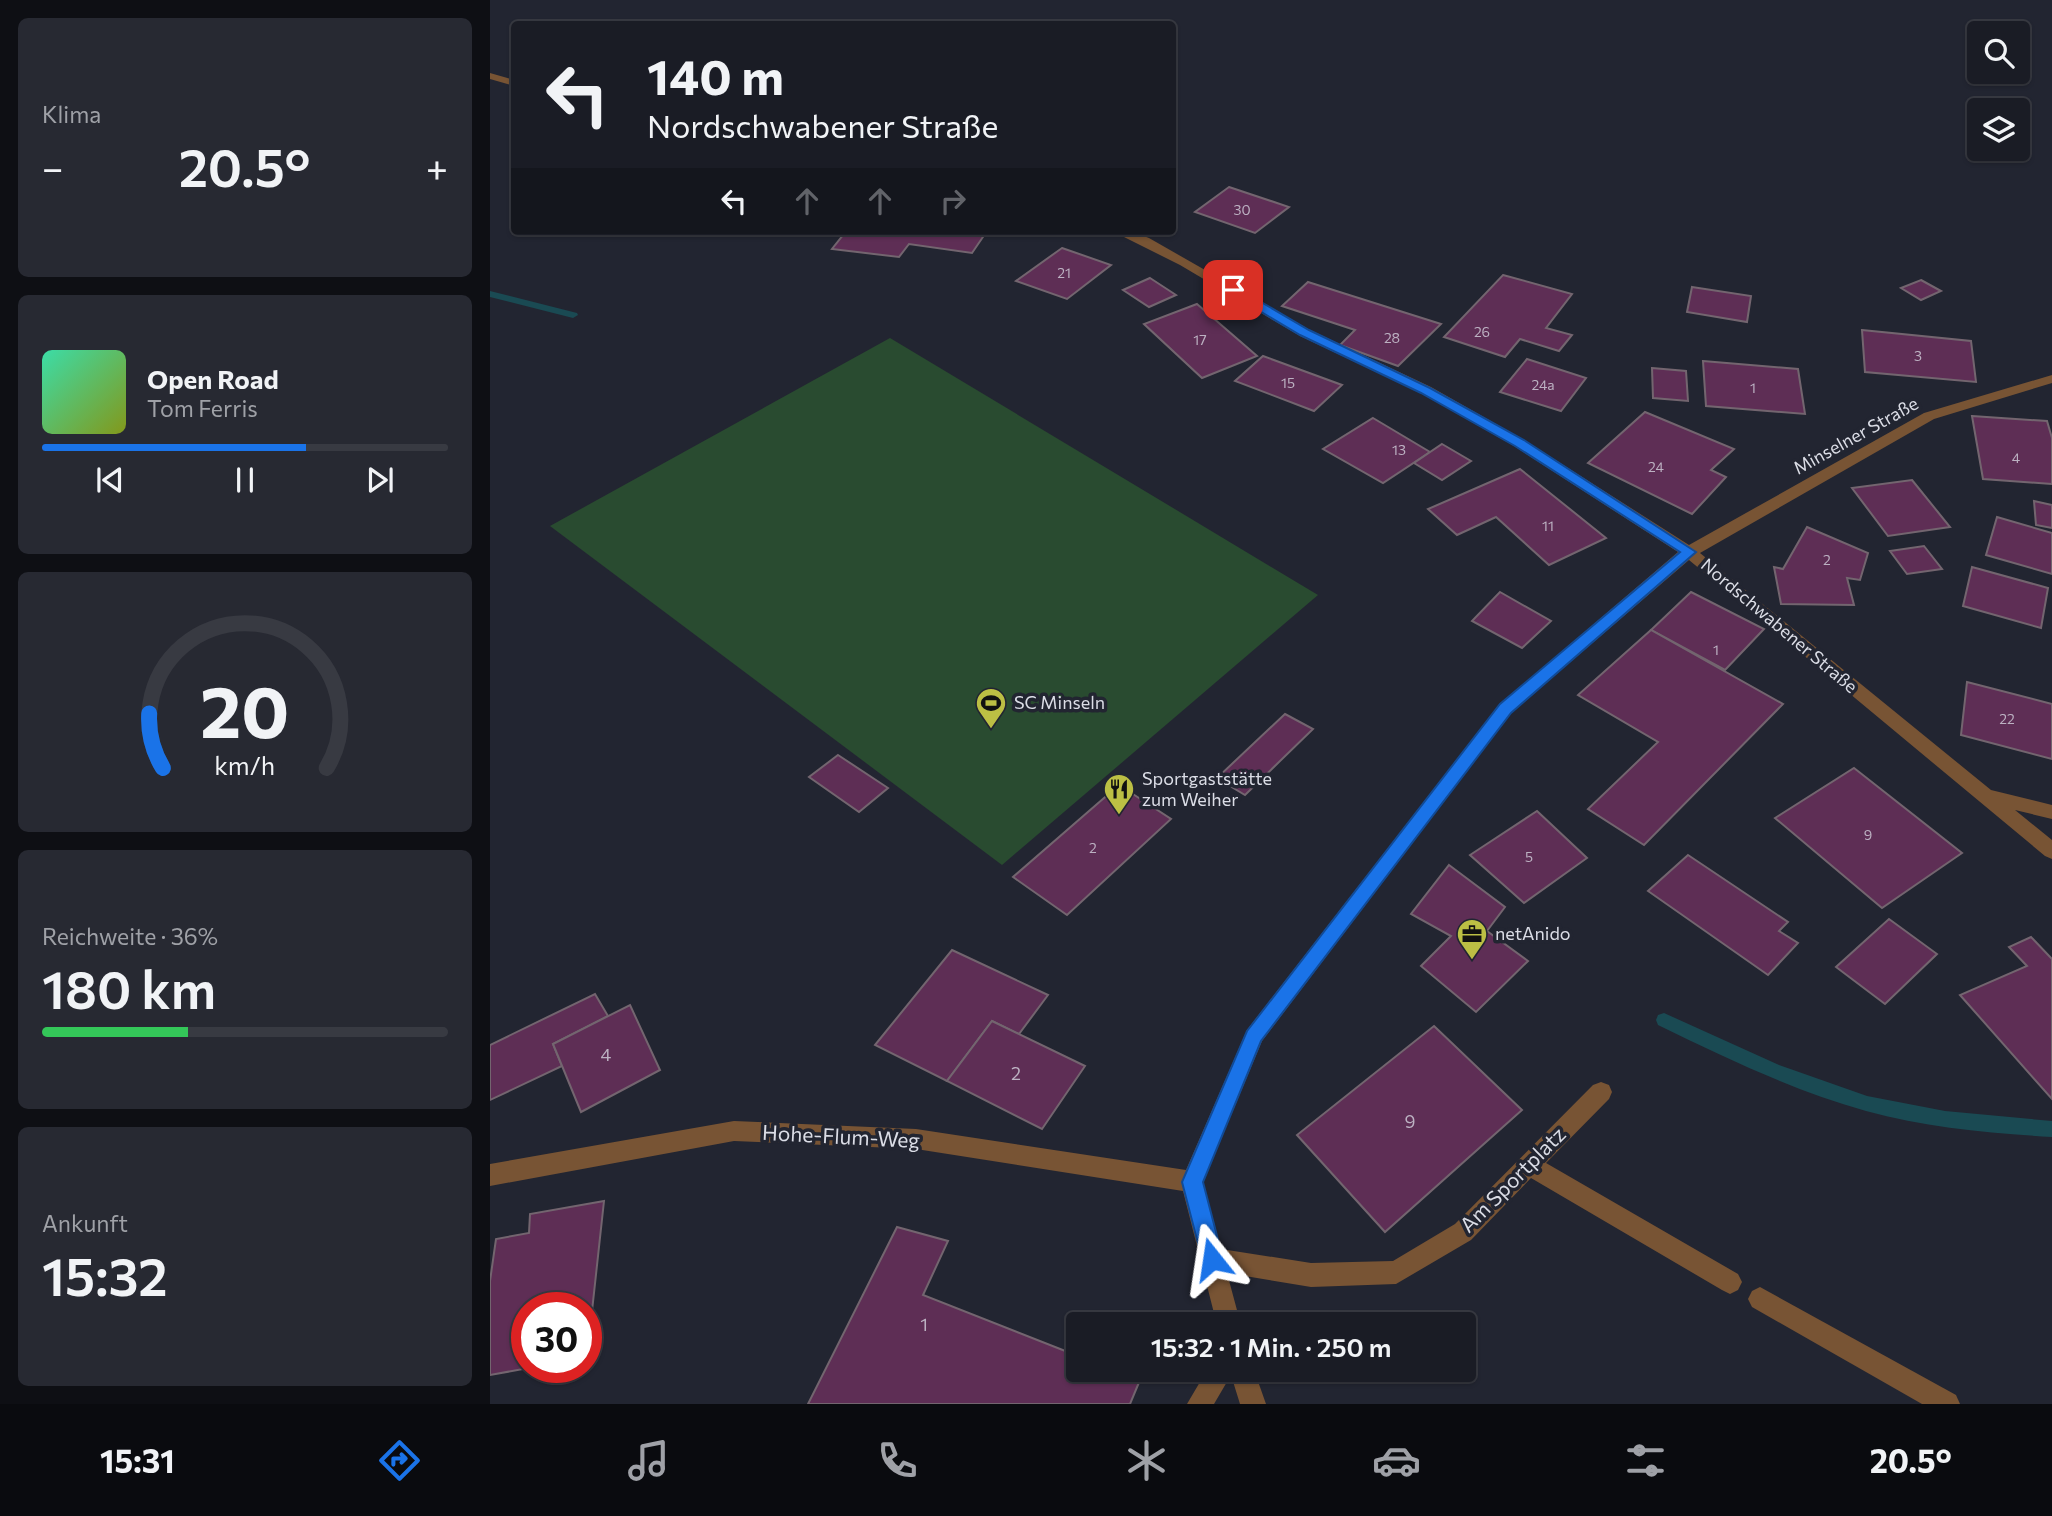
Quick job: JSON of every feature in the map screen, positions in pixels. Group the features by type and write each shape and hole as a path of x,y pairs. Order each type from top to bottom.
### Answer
{"street":[{"path":"490,76 511,82"},
{"name":"Nordschwabener Straße","path":"1129,235 1145,241 1305,332 1426,390 1496,430 1689,552 2052,851"},
{"name":"Minselner Straße","path":"1689,552 1929,416 2052,379"},
{"path":"1226,1312 1192,1182 1254,1037 1505,709 1689,552"},
{"path":"1985,796 2052,812"},
{"name":"Am Sportplatz","path":"1212,1259 1311,1275 1396,1272 1463,1232 1601,1092"},
{"name":"Hohe-Flum-Weg","path":"490,1175 734,1131 916,1139 1192,1182"},
{"path":"1529,1165 1730,1282"},
{"path":"1760,1299 1947,1404"},
{"path":"1200,1404 1214,1382"},
{"path":"1246,1382 1253,1404"}],"green space":[{"name":"SC Minseln","path":"890,338 1318,595 1002,865 550,526"}],"building":[{"path":"1229,187 1289,207 1255,233 1195,212"},
{"path":"843,235 984,235 972,253 909,244 899,257 832,249"},
{"path":"1062,248 1111,265 1067,299 1016,281"},
{"path":"1503,275 1572,294 1546,328 1572,335 1559,351 1520,339 1505,357 1444,337"},
{"path":"1150,278 1176,295 1149,307 1123,290"},
{"path":"1921,280 1941,291 1921,300 1901,288"},
{"path":"1308,282 1441,324 1398,366 1340,345 1355,330 1282,306"},
{"path":"1692,287 1751,296 1747,322 1687,312"},
{"path":"1197,304 1257,356 1202,378 1144,324"},
{"path":"1862,330 1971,341 1976,382 1865,372"},
{"path":"1263,356 1342,385 1314,411 1235,381"},
{"path":"1527,359 1586,378 1561,411 1500,392"},
{"path":"1703,361 1798,369 1805,414 1706,406"},
{"path":"1652,368 1686,371 1688,401 1653,398"},
{"path":"1645,412 1734,449 1711,470 1726,477 1692,514 1588,463"},
{"path":"1972,416 2047,421 2052,438 2052,484 1983,479"},
{"path":"1373,418 1430,452 1383,483 1323,449"},
{"path":"1442,444 1471,461 1442,480 1414,463"},
{"path":"1520,469 1606,538 1549,565 1496,517 1457,535 1428,509"},
{"path":"1912,480 1950,527 1888,536 1852,488"},
{"path":"2034,501 2052,505 2052,528 2036,525"},
{"path":"1997,517 2052,533 2052,574 1986,555"},
{"path":"1807,527 1868,553 1860,580 1847,578 1854,605 1781,604 1774,567 1783,569"},
{"path":"1924,546 1942,569 1907,574 1890,551"},
{"path":"1972,567 2048,588 2041,628 1963,606"},
{"path":"1500,592 1551,621 1522,648 1472,621"},
{"path":"1691,592 1764,629 1725,670 1651,630"},
{"path":"1651,630 1783,704 1644,845 1588,809 1658,742 1578,695"},
{"path":"1967,682 2052,704 2052,759 1961,735"},
{"path":"1285,714 1313,729 1245,795 1217,778"},
{"path":"838,755 888,788 859,812 809,777"},
{"path":"1854,768 1962,853 1882,908 1775,818"},
{"path":"1119,785 1171,819 1067,915 1013,877"},
{"path":"1537,811 1587,858 1524,903 1470,855"},
{"path":"1688,855 1788,922 1779,931 1798,943 1768,975 1648,891"},
{"path":"1449,865 1505,907 1487,931 1528,961 1476,1012 1421,966 1451,936 1411,914"},
{"path":"1889,919 1937,954 1885,1004 1836,967"},
{"path":"2031,937 2052,959 2052,1099 1960,995 2027,966 2009,947"},
{"path":"952,950 1048,995 1019,1034 992,1021 947,1081 875,1045"},
{"path":"595,994 608,1016 553,1044 562,1066 490,1100 490,1045"},
{"path":"630,1005 660,1070 581,1112 553,1044"},
{"path":"992,1021 1085,1066 1042,1129 947,1081"},
{"path":"1434,1026 1522,1110 1385,1232 1297,1135"},
{"path":"604,1201 594,1292 511,1292 511,1371 490,1375 490,1281 496,1239 529,1233 530,1214"},
{"path":"897,1227 948,1241 923,1295 1066,1351 1066,1382 1139,1382 1130,1404 808,1404"}],"waterway":[{"path":"490,294 573,315"},
{"path":"1664,1020 1773,1071 1867,1104 1945,1119 2052,1129"}],"place":[{"name":"SC Minseln","path":"991,730"},
{"name":"Sportgaststätte zum Weiher","path":"1119,816"},
{"name":"netAnido","path":"1472,961"}],"route":[{"path":"1212,1259 1192,1182 1254,1037 1505,709 1689,552 1520,443 1426,390 1305,332 1233,290"}]}
